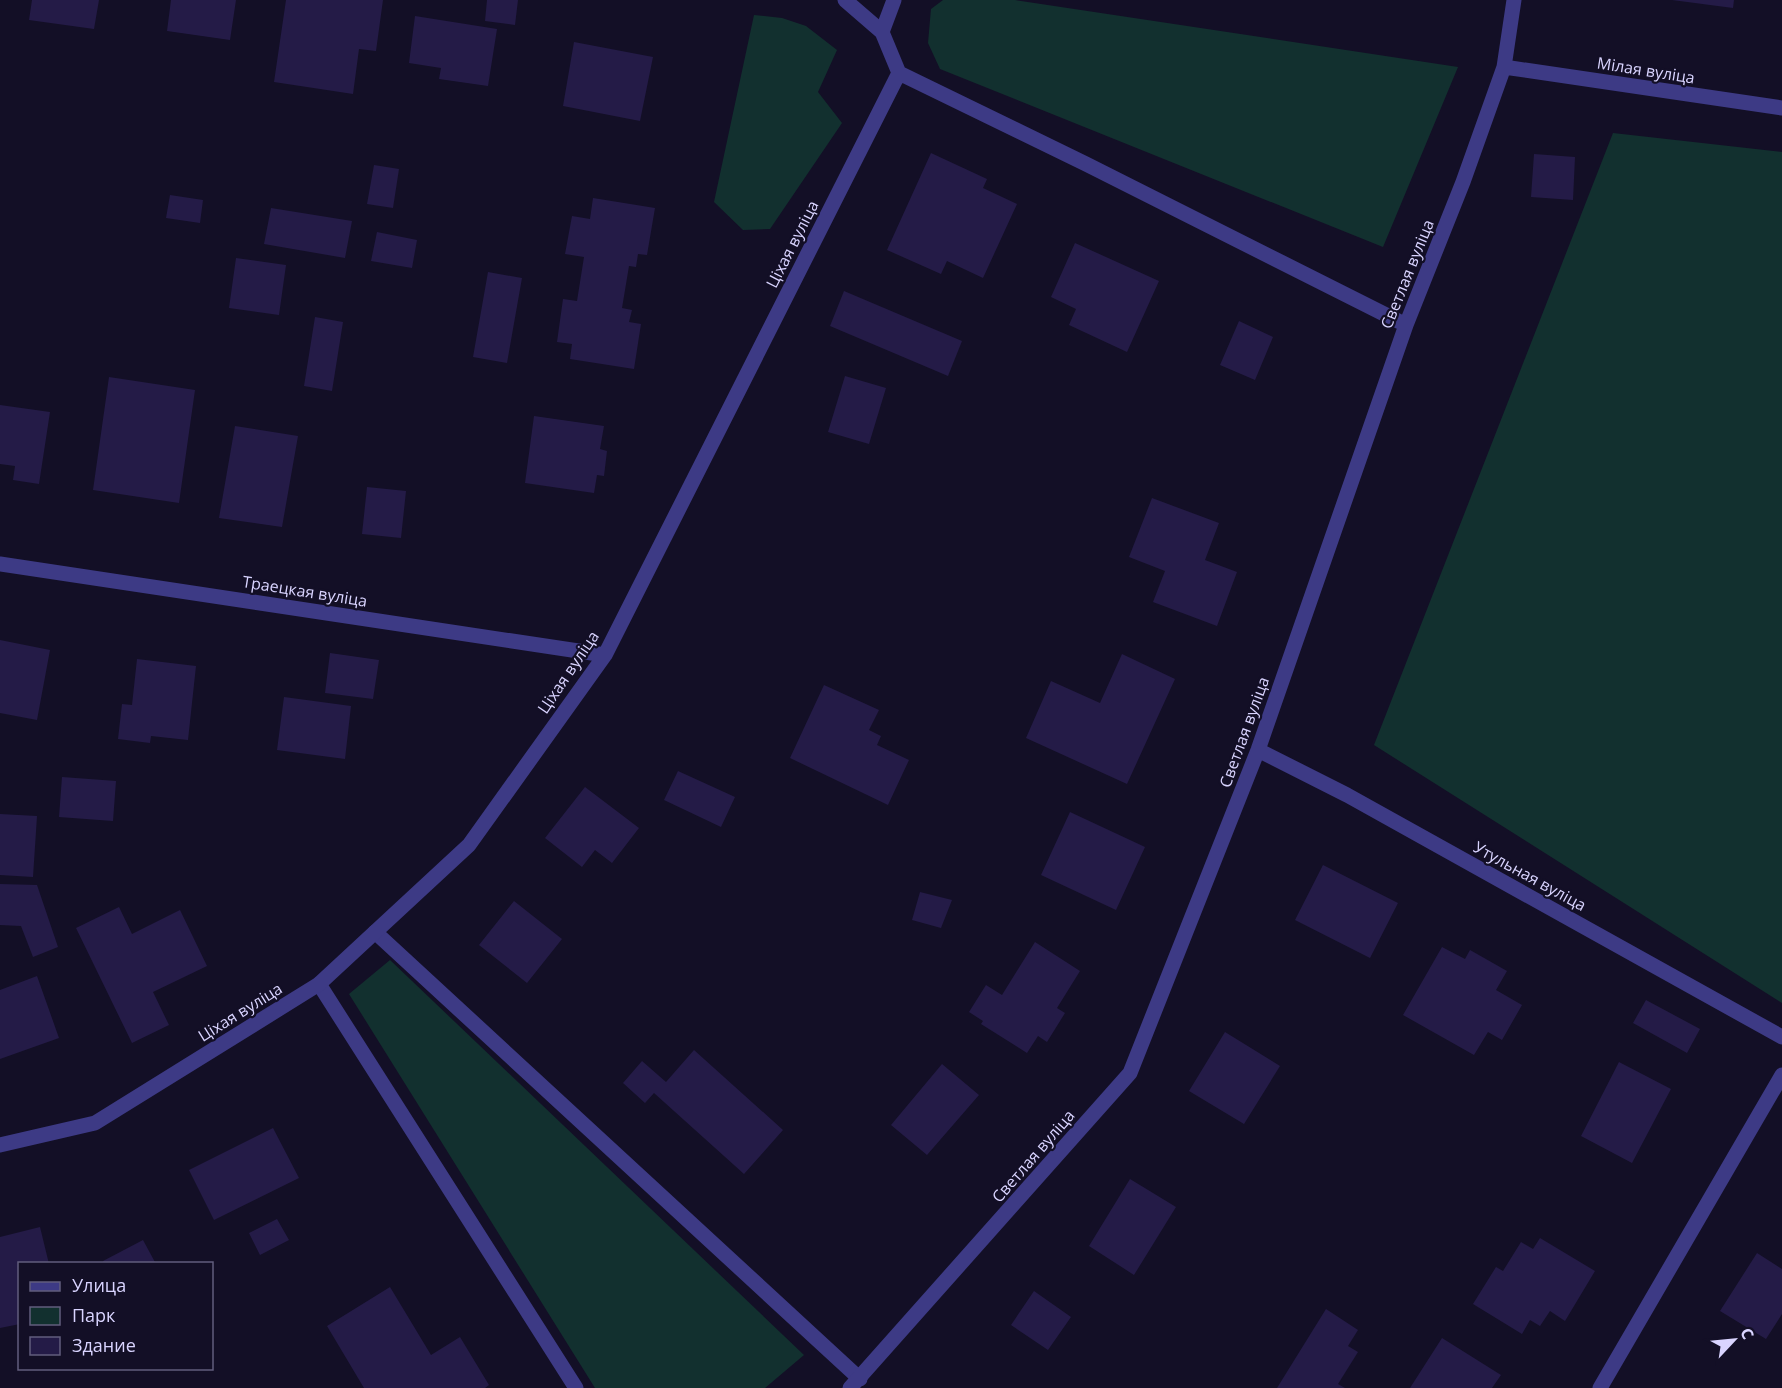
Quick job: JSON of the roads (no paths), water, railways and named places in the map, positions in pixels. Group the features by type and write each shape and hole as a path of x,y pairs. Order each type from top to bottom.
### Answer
{"street":[{"path":"845,0 882,32 899,73 1406,325"},
{"path":"882,32 894,0"},
{"name":"Светлая вуліца","path":"855,1383 1130,1073 1258,750 1406,325 1463,182 1504,66 1514,0"},
{"name":"Мілая вуліца","path":"1504,66 1782,108"},
{"name":"Ціхая вуліца","path":"0,1144 95,1123 319,984 469,845 604,655 899,73"},
{"name":"Траецкая вуліца","path":"0,564 604,655"},
{"name":"Утульная вуліца","path":"1258,750 1347,795 1782,1037"},
{"path":"375,932 855,1383"},
{"path":"319,984 576,1388"},
{"path":"1600,1388 1782,1075"}]}
